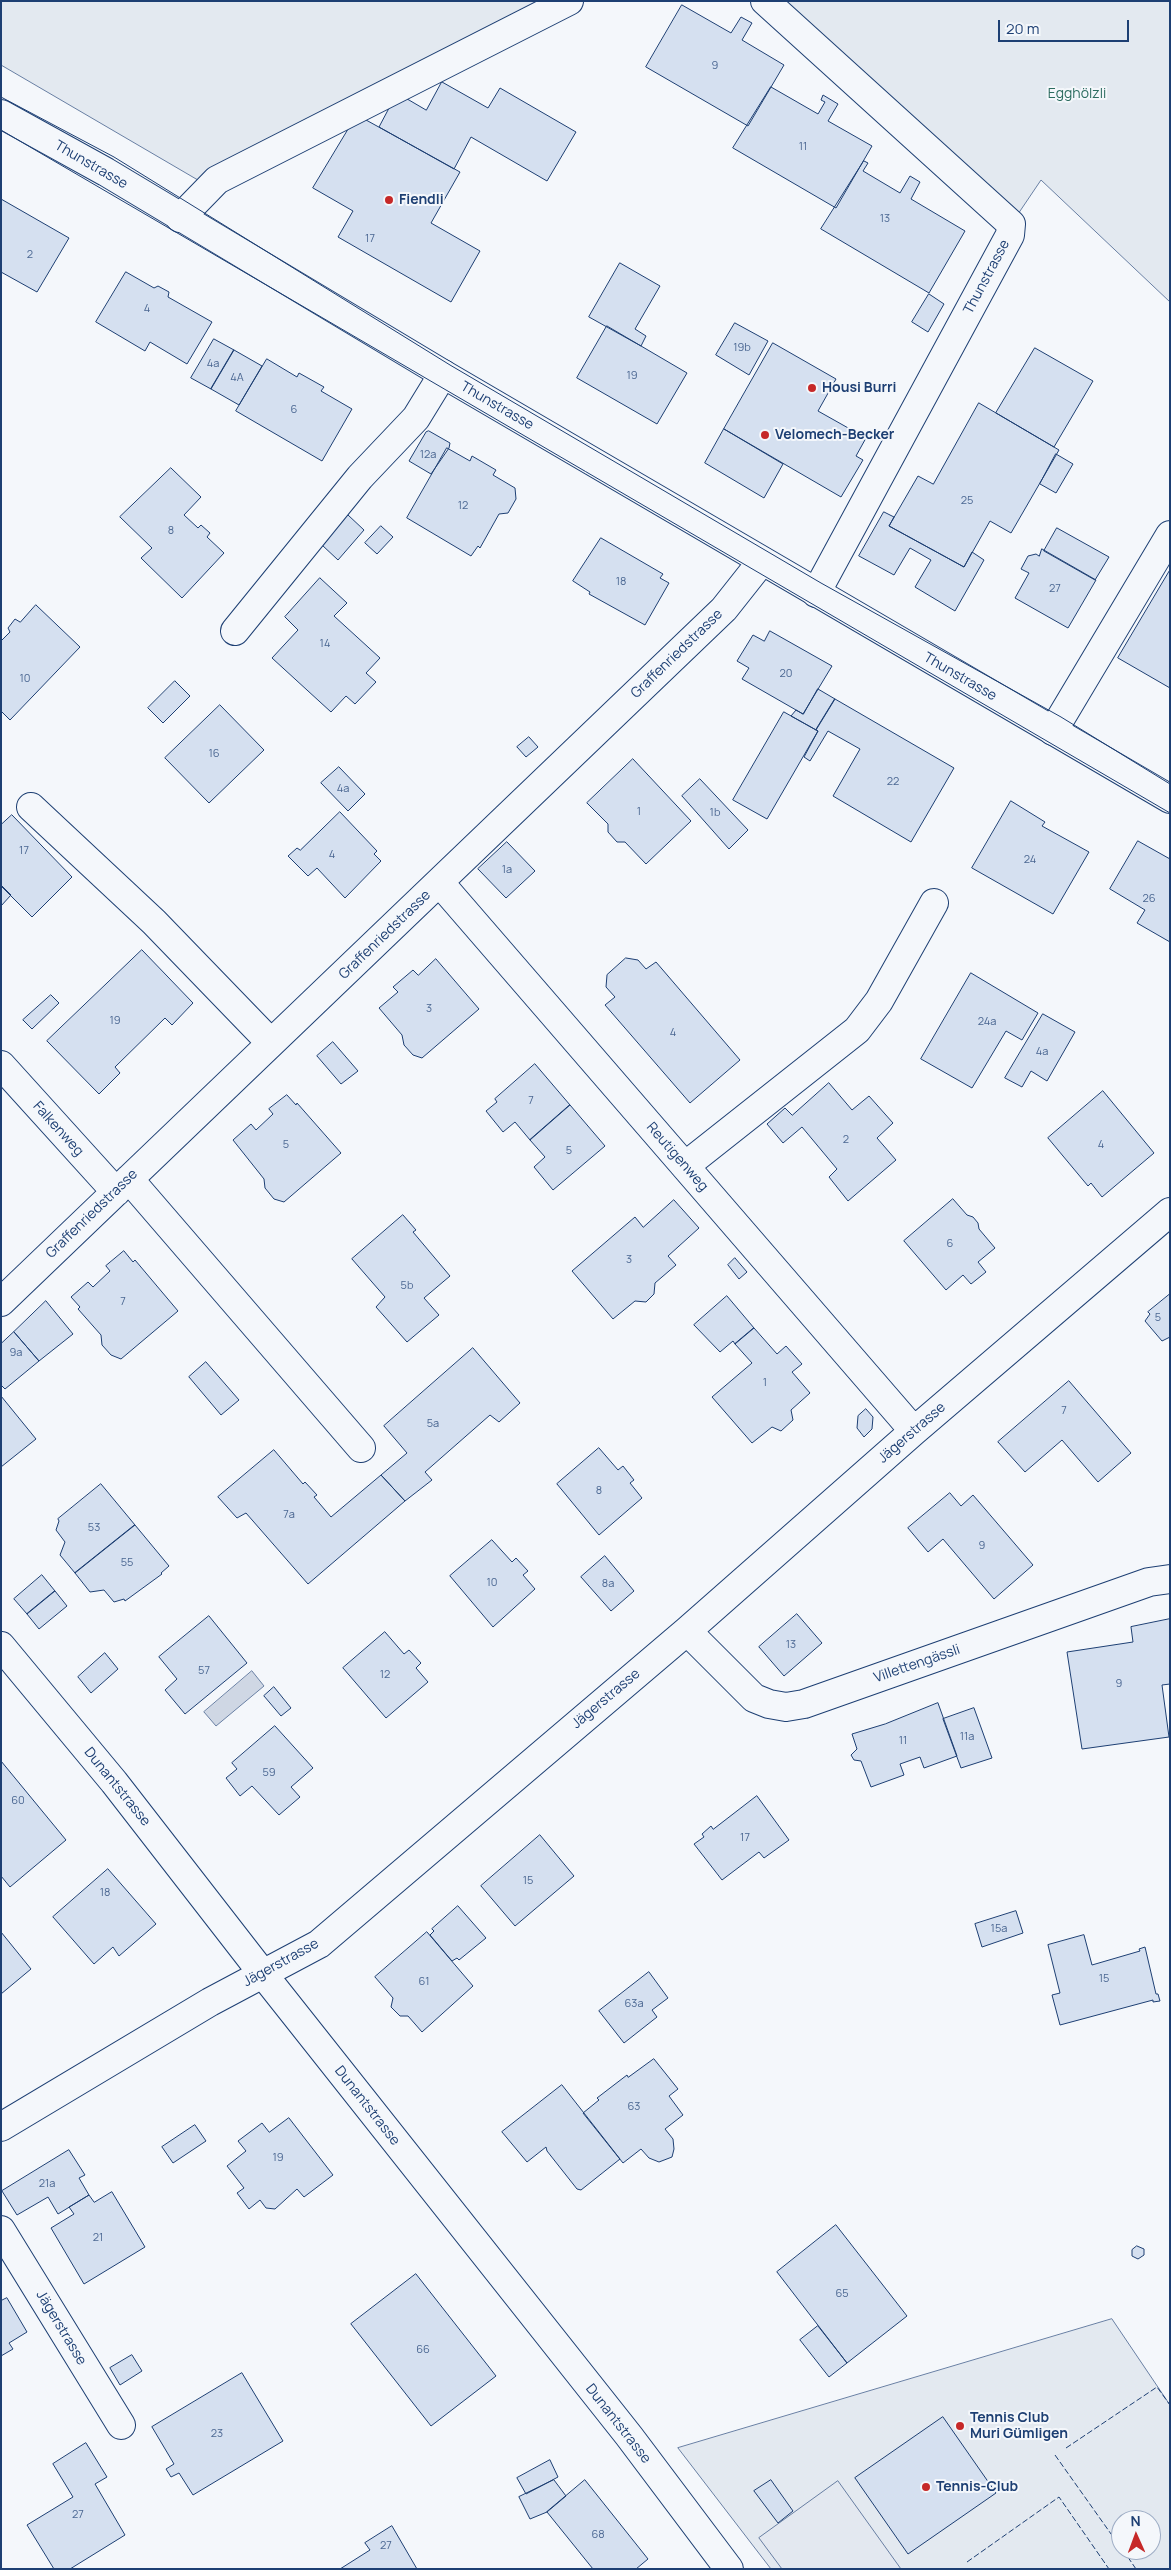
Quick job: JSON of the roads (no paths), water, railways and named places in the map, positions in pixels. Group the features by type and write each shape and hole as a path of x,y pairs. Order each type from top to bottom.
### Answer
{"street":[{"path":"180,218 217,180 570,1"},
{"name":"Thunstrasse","path":"765,1 1011,224 1010,235 816,593"},
{"name":"Thunstrasse","path":"1,114 106,172 443,374 1170,799"},
{"path":"235,631 360,477 416,418 443,374"},
{"path":"1053,731 1170,535"},
{"name":"Graffenriedstrasse","path":"1,1302 724,609 762,561"},
{"path":"31,807 154,922 272,1043"},
{"name":"Reutigenweg","path":"440,883 914,1431"},
{"path":"685,1166 857,1030 878,1001 934,903"},
{"name":"Falkenweg","path":"1,1065 122,1185 361,1448"},
{"name":"Jägerstrasse","path":"1,2127 210,2002 319,1944 687,1631 914,1431 1170,1212"},
{"name":"Villettengässli","path":"687,1631 754,1698 769,1704 786,1706 804,1704 1149,1582 1170,1579"},
{"name":"Dunantstrasse","path":"1,1646 114,1782 262,1974 629,2436 729,2569"},
{"name":"Jägerstrasse","path":"1,2230 121,2425"}],"tram line":[{"path":"1,97 114,157 450,365 821,583 1061,717 1170,784"},
{"path":"1,130 1170,813"}],"place":[{"name":"Fiendli","path":"389,200"},
{"name":"Housi Burri","path":"812,388"},
{"name":"Velomech-Becker","path":"765,435"},
{"name":"Tennis Club Muri Gümligen","path":"960,2426"},
{"name":"Tennis-Club","path":"926,2487"}],"park label":[{"name":"Egghölzli","path":"1077,94"}]}
